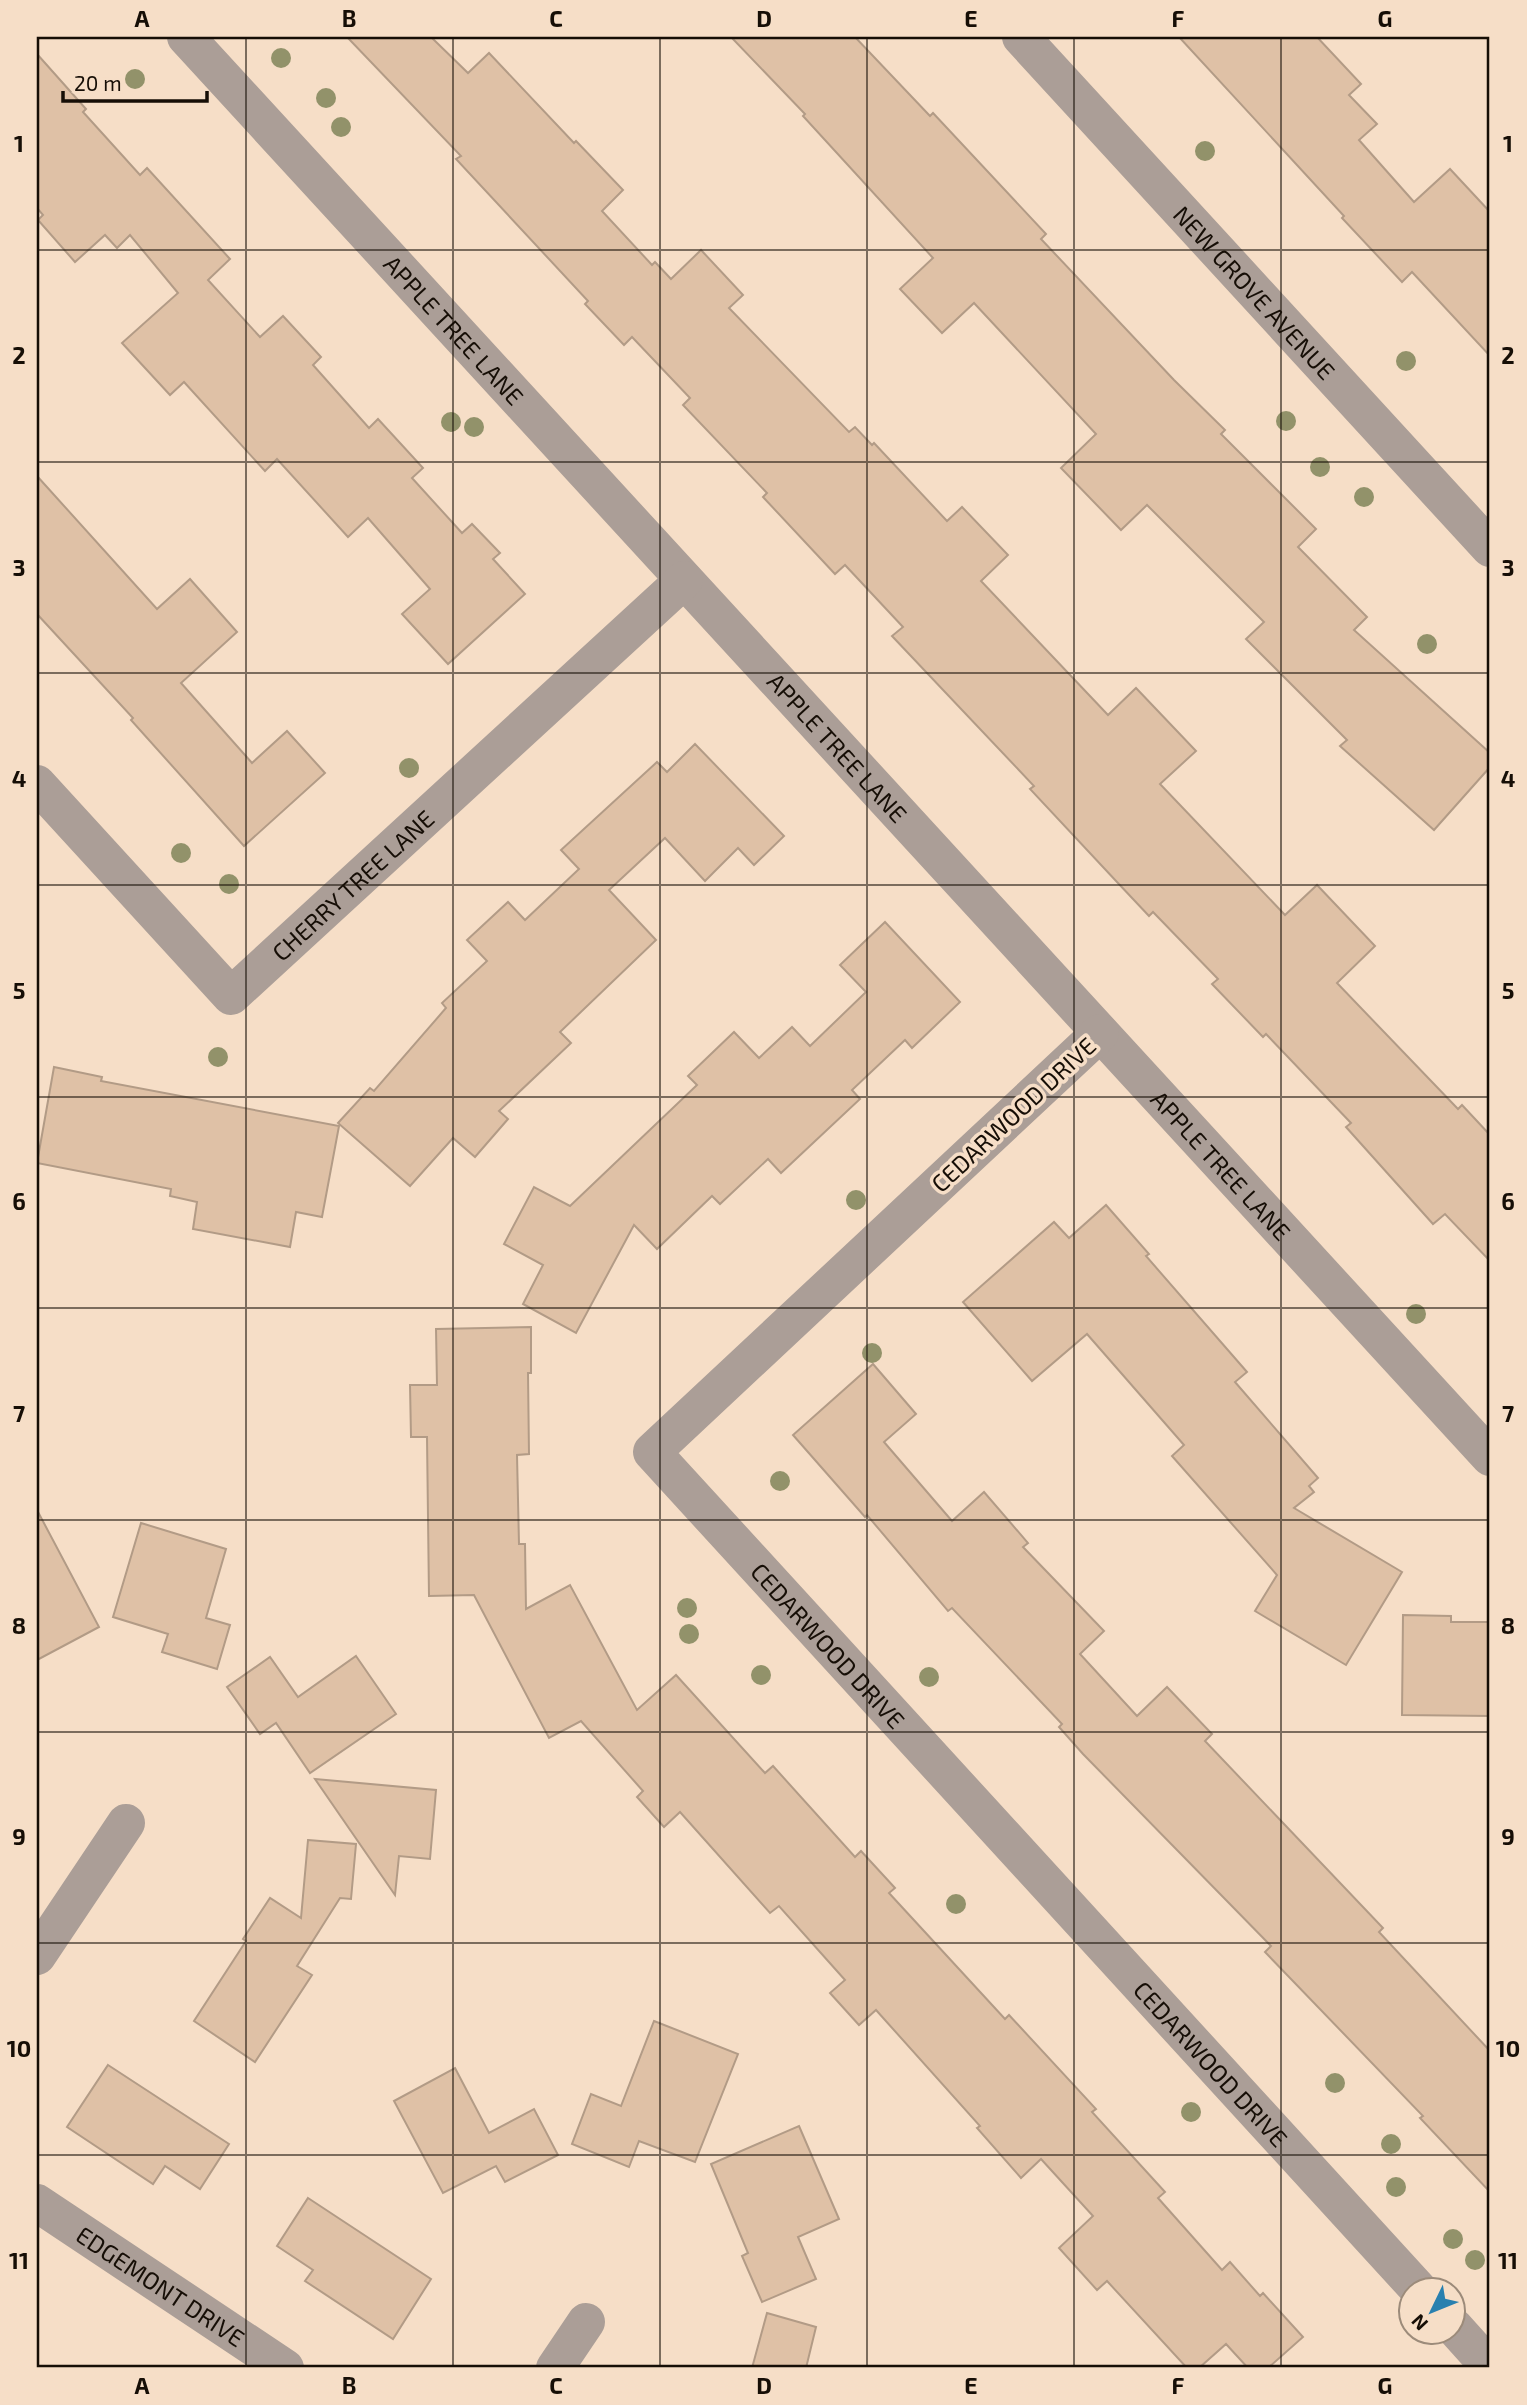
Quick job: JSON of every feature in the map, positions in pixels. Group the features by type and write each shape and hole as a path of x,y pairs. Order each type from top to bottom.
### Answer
{"street":[{"name":"APPLE TREE LANE","path":"186,37 1490,1457"},
{"name":"NEW GROVE AVENUE","path":"1021,37 1490,548"},
{"name":"CHERRY TREE LANE","path":"37,784 231,996 684,580"},
{"name":"CEDARWOOD DRIVE","path":"1100,1033 652,1452 1406,2276"},
{"path":"37,1956 126,1823"},
{"name":"EDGEMONT DRIVE","path":"37,2203 285,2368"},
{"path":"555,2368 586,2322"},
{"path":"1468,2343 1490,2367"}],"building":[{"path":"347,37 431,37 468,73 489,53 574,143 576,141 623,190 602,211 652,265 655,262 671,279 701,250 743,295 729,308 849,432 855,427 872,445 874,443 947,521 962,507 1008,555 981,581 1108,715 1136,688 1196,751 1160,784 1285,915 1317,885 1375,946 1337,983 1458,1109 1462,1105 1490,1135 1490,1261 1445,1214 1433,1224 1346,1127 1351,1123 1266,1034 1263,1037 1212,984 1218,979 1153,912 1149,916 1030,789 1034,786 892,636 903,627 845,565 835,574 763,497 767,493 683,405 690,398 632,337 624,345 585,304 588,301 456,159 461,156"},
{"path":"731,37 855,37 930,116 933,113 1046,234 1041,239 1225,430 1221,434 1316,529 1298,547 1367,617 1354,630 1490,753 1490,767 1434,830 1340,746 1347,740 1246,639 1264,622 1147,505 1121,530 1061,468 1096,434 974,303 942,333 900,289 933,258 803,116 805,114"},
{"path":"1179,37 1317,37 1361,84 1349,95 1377,124 1359,140 1414,202 1450,169 1490,212 1490,356 1412,272 1402,282"},
{"path":"37,54 86,109 83,112 140,175 147,168 230,259 208,280 260,337 283,316 321,357 313,365 369,428 378,419 423,468 412,478 462,533 472,524 500,553 493,559 525,594 448,664 402,614 430,589 368,518 348,537 277,459 265,471 184,382 170,395 122,343 178,293 130,235 117,248 105,235 75,262 38,220 43,215 37,208"},
{"path":"37,476 157,609 190,579 237,632 181,683 252,763 287,731 325,773 244,846 131,720 133,718 37,614"},
{"path":"695,744 784,836 754,865 738,848 705,881 665,838 609,890 656,940 560,1032 571,1043 499,1111 508,1119 475,1157 453,1138 410,1186 338,1123 370,1088 374,1091 446,1008 442,1003 487,961 467,940 508,902 525,920 579,869 561,850 657,762 667,772"},
{"path":"885,922 960,1002 912,1048 905,1040 852,1090 860,1099 781,1173 768,1159 720,1204 712,1196 657,1249 634,1225 576,1333 523,1304 543,1265 504,1244 534,1187 570,1206 697,1085 688,1076 734,1032 759,1058 792,1027 810,1046 866,992 840,965"},
{"path":"54,1067 102,1077 101,1081 339,1126 322,1217 296,1212 290,1247 193,1229 197,1202 170,1196 171,1189 37,1163"},
{"path":"1106,1205 1149,1254 1146,1256 1247,1372 1235,1382 1318,1478 1309,1486 1314,1492 1294,1508 1402,1572 1346,1665 1255,1611 1277,1575 1172,1456 1184,1445 1087,1334 1032,1381 963,1302 1054,1222 1069,1238"},
{"path":"531,1327 531,1373 528,1373 529,1454 517,1455 519,1544 525,1544 526,1609 570,1585 637,1710 676,1675 765,1773 773,1766 855,1857 861,1851 895,1888 889,1893 1005,2019 1009,2015 1096,2109 1092,2112 1165,2192 1158,2198 1222,2270 1230,2262 1260,2296 1263,2293 1303,2337 1268,2368 1248,2368 1226,2344 1199,2368 1187,2368 1107,2281 1097,2290 1059,2248 1093,2216 1041,2159 1021,2178 977,2128 980,2126 876,2010 859,2025 830,1993 845,1980 779,1906 770,1913 680,1812 664,1827 637,1797 643,1791 581,1721 549,1738 474,1595 429,1596 427,1437 411,1437 410,1385 437,1385 436,1329"},
{"path":"873,1364 916,1414 884,1442 952,1521 984,1492 1028,1543 1023,1547 1104,1631 1080,1654 1137,1716 1167,1687 1212,1734 1205,1741 1383,1928 1379,1932 1490,2051 1490,2192 1420,2118 1423,2116 1265,1952 1271,1946 1083,1754 1059,1727 1062,1724 952,1608 948,1611 867,1515 865,1517 793,1435"},
{"path":"37,1510 99,1627 37,1660"},
{"path":"141,1523 226,1549 206,1618 230,1625 217,1669 162,1652 168,1634 113,1617"},
{"path":"1403,1615 1451,1616 1451,1622 1490,1622 1490,1716 1402,1715"},
{"path":"356,1656 396,1714 310,1773 276,1723 260,1734 227,1687 270,1657 298,1697"},
{"path":"315,1779 436,1790 430,1859 399,1856 395,1895"},
{"path":"308,1840 356,1844 351,1899 340,1898 297,1966 312,1975 255,2062 194,2021 246,1941 243,1939 270,1898 301,1918"},
{"path":"654,2021 738,2054 695,2162 639,2141 629,2167 572,2144 591,2094 621,2106"},
{"path":"108,2065 229,2144 200,2189 165,2166 153,2184 67,2127"},
{"path":"455,2068 489,2133 534,2109 558,2155 505,2182 496,2166 443,2193 394,2101"},
{"path":"799,2126 839,2219 798,2237 816,2279 762,2302 742,2256 748,2253 711,2164"},
{"path":"308,2198 431,2279 393,2339 305,2281 313,2270 277,2246"},
{"path":"767,2313 816,2327 806,2368 752,2368"}]}
